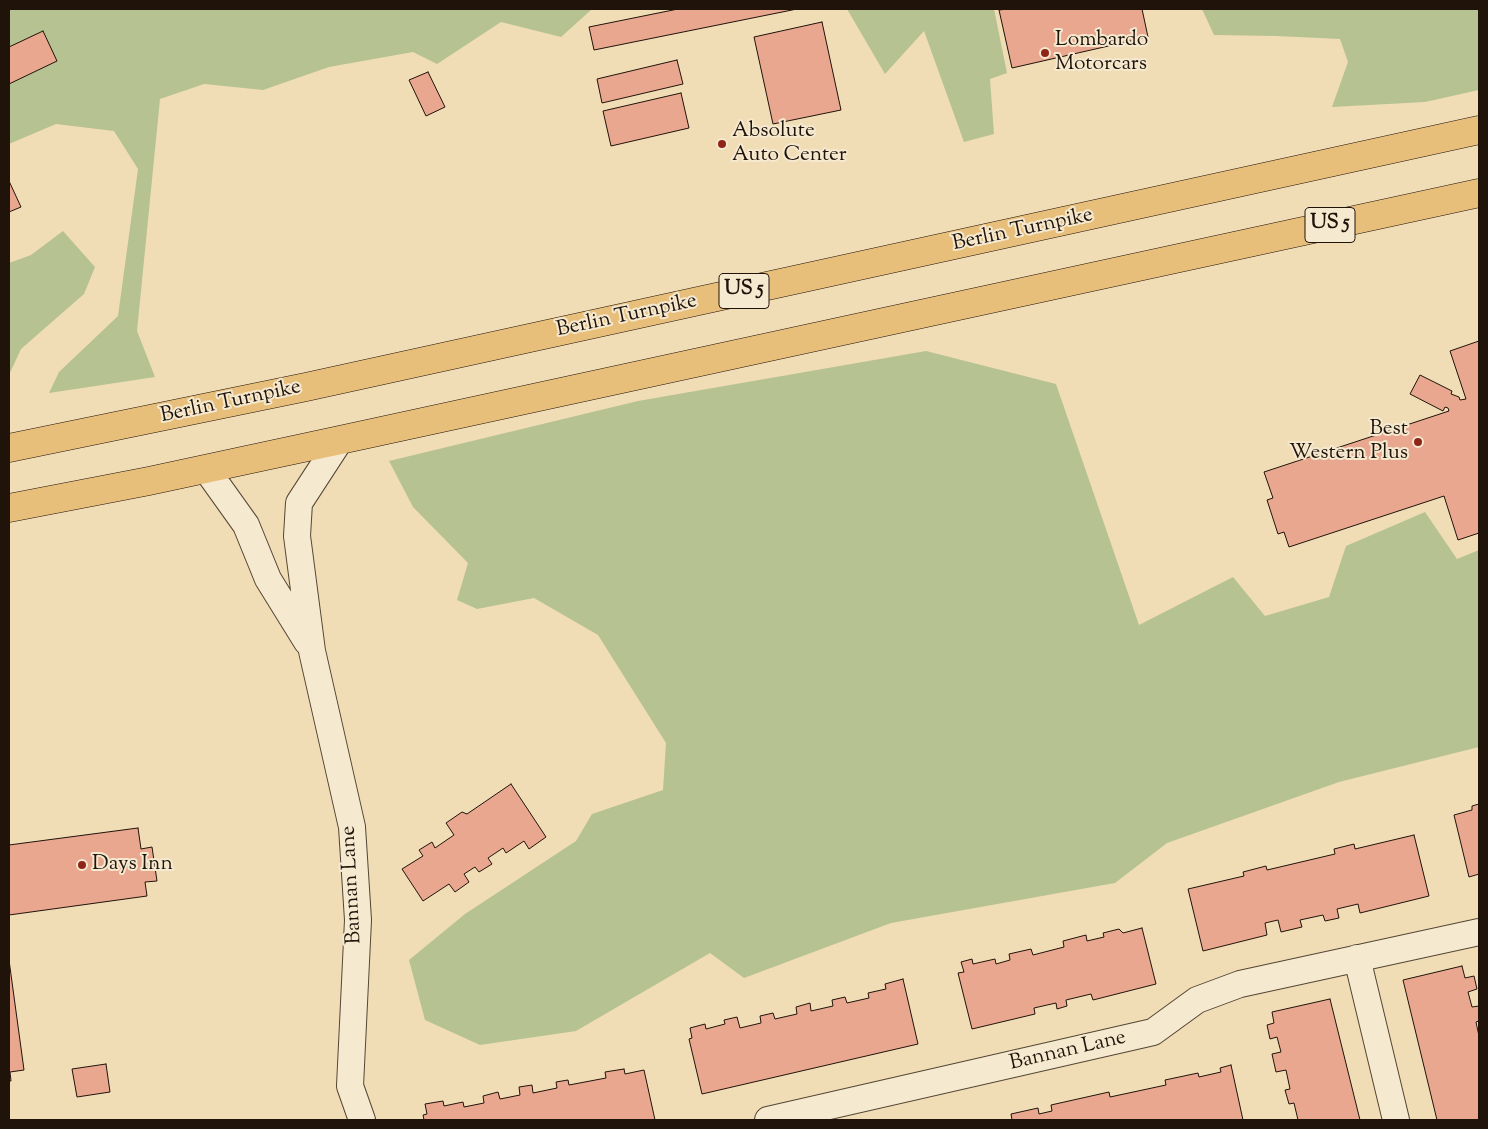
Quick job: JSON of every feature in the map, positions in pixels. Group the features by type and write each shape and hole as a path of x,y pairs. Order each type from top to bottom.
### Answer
{"highway":[{"name":"Berlin Turnpike","path":"9,448 306,387 1479,130"},
{"name":"US 5","path":"9,508 206,469 1479,192"}],"street":[{"name":"Bannan Lane","path":"340,440 299,503 296,536 312,651 352,827 358,920 350,1086 362,1120"},
{"name":"Bannan Lane","path":"206,469 246,525 268,579 312,651"},
{"name":"Bannan Lane","path":"768,1120 1153,1032 1198,1000 1240,984 1479,932"},
{"path":"1357,958 1396,1120"}],"green space":[{"path":"9,9 599,9 591,10 561,37 501,22 437,64 413,52 329,67 263,90 204,84 160,99 137,331 155,377 49,393 59,372 118,316 138,169 114,131 56,124 9,144"},
{"path":"847,9 994,9 1007,73 990,79 994,134 964,142 924,31 885,74"},
{"path":"1202,9 1479,9 1479,90 1425,102 1332,107 1348,62 1340,39 1214,35"},
{"path":"63,231 95,267 84,294 21,349 9,375 9,263 31,255"},
{"path":"926,351 1056,384 1139,625 1233,577 1265,616 1329,597 1346,546 1425,512 1457,559 1479,550 1479,747 1339,782 1167,843 1115,883 891,923 744,978 710,953 576,1031 480,1045 425,1020 409,960 465,914 576,841 592,814 663,790 666,743 598,635 534,598 477,609 457,600 468,563 413,507 389,461 638,401"}],"building":[{"path":"678,9 797,9 594,50 589,27"},
{"name":"Lombardo Motorcars","path":"1142,9 1148,37 1012,68 999,10"},
{"path":"822,22 841,110 773,124 754,37"},
{"path":"43,31 57,61 9,84 9,47"},
{"path":"677,60 683,84 602,103 597,79"},
{"path":"428,72 445,107 426,116 409,80"},
{"path":"681,93 689,128 611,146 603,111"},
{"path":"9,181 21,207 9,212"},
{"name":"Best Western Plus","path":"1479,341 1479,533 1458,540 1444,496 1289,547 1284,532 1278,534 1267,500 1273,498 1264,472 1449,411 1445,407 1443,411 1410,394 1420,375 1452,391 1451,394 1459,397 1460,400 1466,399 1450,351"},
{"path":"511,784 546,837 529,849 524,841 506,853 503,848 488,858 492,864 479,872 475,867 464,874 469,882 455,892 449,884 423,901 402,869 423,856 419,850 432,842 435,848 454,835 446,823 462,812 467,814"},
{"path":"1479,804 1479,874 1469,877 1454,815 1472,810 1472,806"},
{"name":"Days Inn","path":"138,828 141,849 152,847 157,881 145,882 147,896 9,915 9,845"},
{"path":"1414,835 1429,896 1360,913 1358,904 1337,909 1339,918 1325,921 1323,915 1300,920 1302,927 1281,932 1278,920 1265,923 1267,935 1203,951 1188,889 1244,876 1243,872 1266,866 1267,870 1335,854 1334,849 1354,844 1355,849"},
{"path":"1142,928 1156,984 1093,1000 1091,994 1066,1000 1067,1006 1057,1009 1056,1003 1034,1008 1035,1014 972,1029 958,973 964,972 961,962 972,959 973,964 995,959 996,964 1010,960 1009,954 1031,949 1033,955 1064,947 1063,941 1086,935 1087,941 1104,937 1103,933 1119,929 1123,933"},
{"path":"9,960 24,1070 10,1072 11,1081 9,1081"},
{"path":"1462,966 1465,978 1474,976 1477,989 1468,992 1472,1007 1479,1006 1479,1021 1476,1022 1479,1036 1479,1120 1437,1120 1403,980"},
{"path":"903,979 918,1044 702,1094 689,1039 692,1038 690,1028 705,1024 706,1029 725,1024 724,1020 737,1017 740,1028 761,1023 760,1016 773,1013 775,1019 797,1014 796,1007 810,1003 811,1011 833,1006 832,1000 845,997 847,1003 869,998 868,993 886,989 885,984"},
{"path":"1330,999 1360,1120 1298,1120 1294,1103 1289,1104 1285,1090 1290,1089 1286,1070 1276,1072 1272,1054 1281,1052 1277,1037 1270,1039 1267,1025 1274,1023 1272,1012"},
{"path":"106,1064 110,1092 77,1097 72,1069"},
{"path":"1231,1065 1243,1120 1012,1120 1011,1114 1038,1108 1039,1114 1052,1111 1051,1105 1109,1092 1110,1097 1166,1085 1165,1080 1198,1073 1199,1077 1221,1072 1220,1068"},
{"path":"624,1069 625,1074 644,1070 655,1120 424,1120 423,1115 427,1114 425,1104 443,1101 444,1106 463,1102 464,1107 484,1103 483,1096 498,1092 500,1099 520,1095 519,1087 532,1085 533,1093 557,1088 556,1082 568,1080 569,1085 606,1078 605,1072"}],"place":[{"name":"Lombardo Motorcars","path":"1045,53"},
{"name":"Absolute Auto Center","path":"722,144"},
{"name":"Best Western Plus","path":"1418,442"},
{"name":"Days Inn","path":"82,865"}]}
